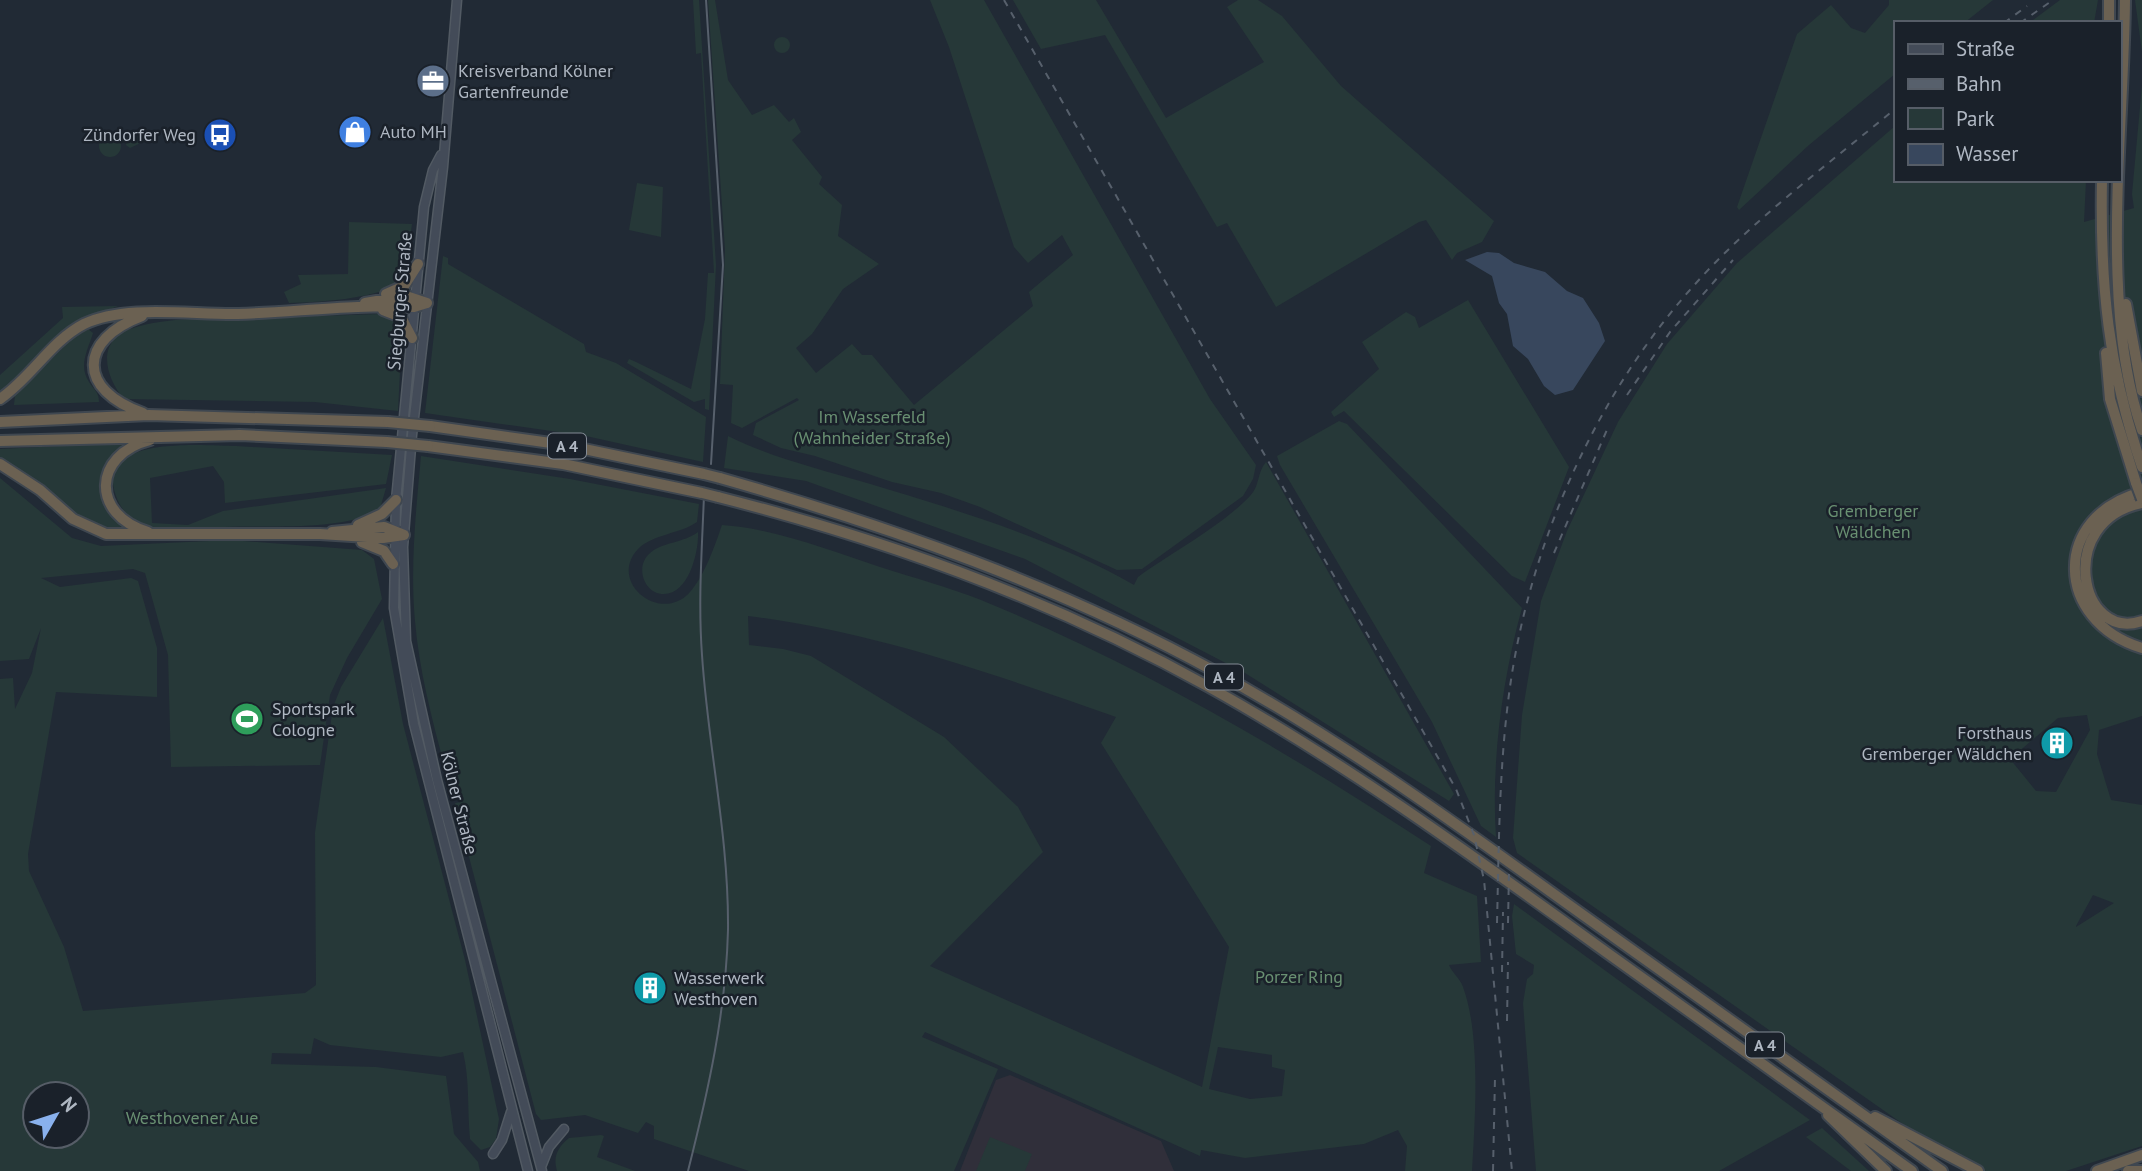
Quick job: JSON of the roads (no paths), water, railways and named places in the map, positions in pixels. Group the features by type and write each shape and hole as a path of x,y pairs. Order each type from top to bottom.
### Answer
{"highway":[{"path":"2109,0 2109,21"},
{"path":"2121,158 2125,0"},
{"path":"2102,182 2106,377 2110,399 2142,501 2120,510 2098,530 2088,545 2083,562 2091,596 2101,611 2118,622 2132,625 2142,621"},
{"path":"2120,182 2121,329 2128,378 2142,430"},
{"path":"376,302 404,286 418,264"},
{"path":"2119,270 2142,391"},
{"path":"376,302 401,317 412,338"},
{"path":"0,399 29,376 65,338 83,325 102,317 236,314 350,307 376,302 427,303"},
{"path":"146,314 109,331 96,353 94,368 99,384 108,396 121,405 149,415"},
{"path":"2106,326 2126,422 2142,467"},
{"path":"2133,348 2142,366"},
{"name":"A 4","path":"0,422 149,415 388,422 565,445 720,478 863,520 978,561 1113,620 1213,670 1317,731 1403,786 1942,1171"},
{"name":"A 4","path":"0,441 267,435 428,446 563,464 718,496 858,536 971,577 1120,642 1205,685 1309,746 1408,810 1912,1171"},
{"path":"158,535 127,524 116,514 109,502 106,475 125,449 168,436"},
{"path":"0,464 88,529 106,534 320,534 384,527 397,534"},
{"path":"2139,487 2114,501 2092,519 2081,536 2074,559 2075,583 2090,615 2101,628 2142,648"},
{"path":"348,533 375,519 396,500"},
{"path":"348,533 380,549 393,564"},
{"path":"1817,1102 1840,1130 1886,1171"},
{"path":"1855,1108 1978,1171"},
{"path":"2097,1171 2142,1155"},
{"path":"2127,1171 2142,1171"}],"main road":[{"name":"Siegburger Straße","path":"412,435 453,78 457,0"},
{"name":"Siegburger Straße","path":"401,456 424,207 433,170 443,152"},
{"name":"Kölner Straße","path":"412,435 393,564 394,608 404,679 528,1171"},
{"name":"Kölner Straße","path":"401,456 396,500 397,534 411,676 480,950 542,1169"},
{"path":"493,1154 502,1140 511,1112"},
{"path":"542,1169 549,1147 564,1129"}],"water":[{"path":"1487,252 1499,253 1514,263 1545,272 1567,291 1583,298 1599,323 1605,341 1573,390 1555,395 1544,386 1528,359 1513,346 1507,314 1499,303 1492,276 1465,260"}],"tram line":[{"path":"706,0 723,265 711,464"},
{"path":"688,1171 715,1052 724,991 728,930 722,826 701,635 704,495"}],"railway":[{"path":"1004,0 1456,789 1474,835 1484,880 1512,1171"},
{"path":"2023,21 2053,0"},
{"path":"2007,21 2027,6"},
{"path":"1497,923 1502,771 1511,680 1535,575 1552,523 1573,473 1597,424 1625,377 1689,291 1762,218 1894,110"},
{"path":"1627,395 1670,332 1733,260"},
{"path":"1554,553 1609,425"},
{"path":"1508,923 1509,871"},
{"path":"1502,972 1503,912"},
{"path":"1507,1021 1508,962"},
{"path":"1493,1171 1495,1077"}],"place":[{"name":"Kreisverband Kölner Gartenfreunde","path":"433,81"},
{"name":"Auto MH","path":"355,132"},
{"name":"Zündorfer Weg","path":"220,135"},
{"name":"Sportspark Cologne","path":"247,719"},
{"name":"Forsthaus Gremberger Wäldchen","path":"2057,743"},
{"name":"Wasserwerk Westhoven","path":"650,988"}],"park label":[{"name":"Im Wasserfeld (Wahnheider Straße)","path":"872,427"},
{"name":"Gremberger Wäldchen","path":"1873,521"},
{"name":"Porzer Ring","path":"1299,977"},
{"name":"Westhovener Aue","path":"192,1118"}]}
